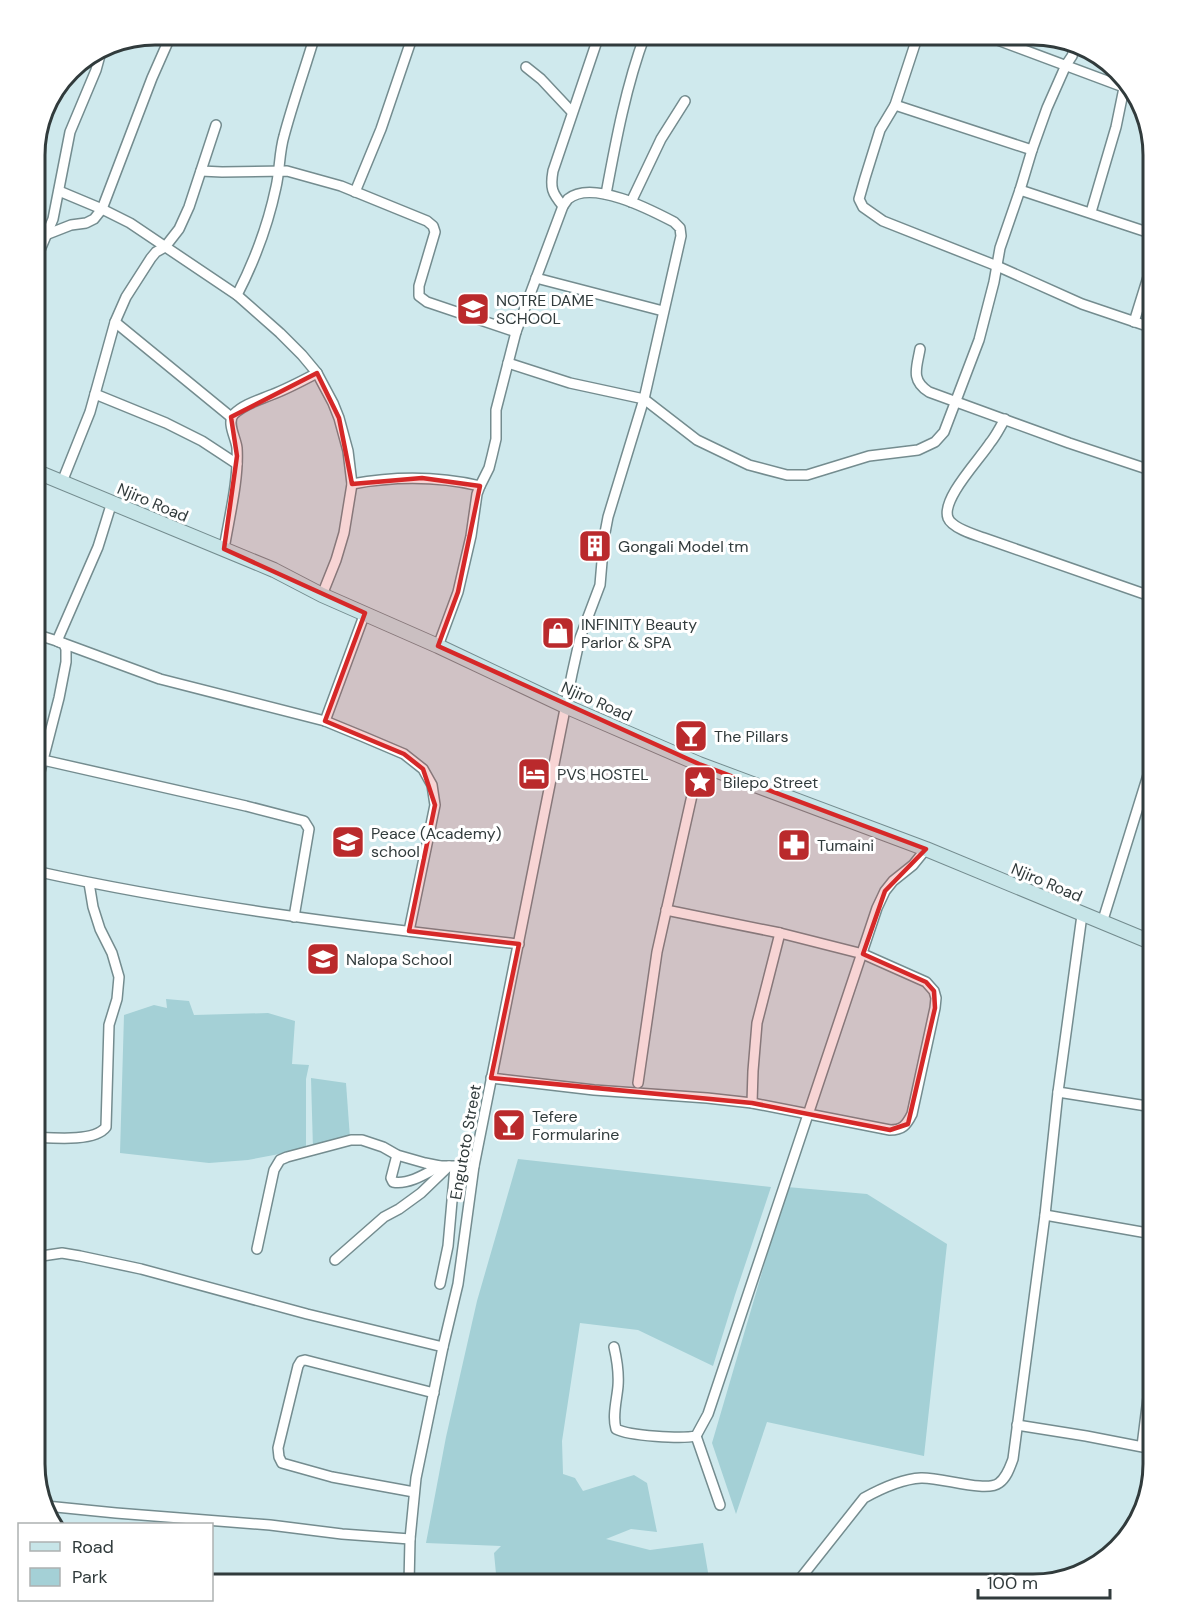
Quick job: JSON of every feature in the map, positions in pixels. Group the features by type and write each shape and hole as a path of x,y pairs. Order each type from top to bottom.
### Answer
{"street":[{"path":"48,234 71,225 86,223 94,219 102,209 167,45"},
{"path":"237,295 268,220 277,185 284,135 312,45"},
{"path":"355,192 381,129 409,45"},
{"path":"563,206 552,190 553,171 595,45"},
{"path":"606,194 620,121 641,45"},
{"path":"915,45 895,105 880,130 859,199 863,207 883,221 997,266 1082,304 1143,325"},
{"path":"1011,45 1118,86"},
{"path":"508,363 570,383 644,399 697,440 749,465 769,471 807,475 869,456 911,452 929,446 944,432 979,340 1005,231 1047,108 1073,53"},
{"path":"45,237 53,219 70,132 98,61"},
{"path":"526,67 541,79 572,112"},
{"path":"1091,212 1116,127 1123,93"},
{"path":"438,646 458,592 480,486 492,456 496,439 496,410 516,332 563,206 568,199 576,195 591,192 631,202 661,138 685,101"},
{"path":"895,105 1032,150"},
{"path":"62,482 87,422 115,322 126,297 151,258 165,247 179,229 189,207 216,125"},
{"path":"201,171 278,170 298,173 355,192 427,221 433,226 435,232 419,286 419,296 427,302 516,332"},
{"path":"1020,190 1143,230"},
{"path":"59,191 102,209 146,233 237,295 280,333 317,373 339,418 348,451 352,484 344,533 322,595"},
{"name":"Engutoto Street","path":"409,1574 414,1491 458,1284 474,1166 565,706 580,638 600,585 608,517 644,399 681,236 680,228 674,222 631,202"},
{"path":"536,278 663,311"},
{"path":"1134,322 1143,295"},
{"path":"115,322 231,417"},
{"path":"921,348 917,369 918,383 929,392 1143,467"},
{"path":"224,549 237,464 237,444 231,417 249,405 317,373"},
{"path":"96,394 184,431 237,464"},
{"path":"1005,419 949,504 947,517 950,522 984,538 1143,593"},
{"name":"Njiro Road","path":"45,475 274,570 322,595 438,646 565,706 699,764 926,849 1143,940"},
{"path":"352,484 392,478 422,478 480,486"},
{"path":"57,641 98,547 112,502"},
{"path":"325,721 365,613"},
{"path":"45,637 160,679 325,721 404,754 423,769 432,785 435,805 408,931"},
{"path":"45,751 66,662 64,644 57,641"},
{"path":"45,760 304,821 309,829 294,917"},
{"path":"638,1083 649,1002 666,910 699,764"},
{"path":"1102,923 1143,794"},
{"path":"720,1505 696,1436 708,1414 877,908 893,881 913,865 926,849"},
{"path":"45,872 89,883 238,909 519,944"},
{"path":"45,1137 92,1136 106,1127 110,1024 117,999 119,977 112,953 100,929 89,883"},
{"path":"491,1078 594,1090 752,1103 890,1130 900,1130 908,1124 935,1008 934,991 926,982 863,954 780,933 666,910"},
{"path":"804,1574 864,1498 905,1480 922,1478 992,1487 1001,1482 1009,1471 1013,1459 1082,915"},
{"path":"752,1103 757,1023 780,933"},
{"path":"1058,1092 1143,1105"},
{"path":"257,1249 274,1170 280,1160 287,1157 351,1140 362,1140 397,1155 448,1167 474,1166"},
{"path":"397,1155 391,1178 397,1183 448,1167"},
{"path":"334,1260 369,1228 421,1193 448,1167"},
{"path":"440,1284 448,1246 448,1167"},
{"path":"1045,1215 1143,1232"},
{"path":"45,1255 62,1253 141,1269 307,1314 443,1347"},
{"path":"614,1347 618,1368 616,1429 672,1437 696,1436"},
{"path":"414,1491 332,1477 289,1465 282,1462 278,1448 301,1361 305,1360 434,1393"},
{"path":"1017,1425 1142,1446 1143,1439"},
{"path":"53,1507 410,1539"},
{"path":"114,1523 116,1513"}],"highlighted area":[{"path":"317,373 339,418 352,484 422,478 480,486 458,592 438,646 699,764 926,849 885,891 863,954 926,982 934,991 935,1008 908,1124 890,1130 752,1103 491,1078 519,944 409,931 435,805 423,769 404,754 325,721 365,613 224,549 237,456 231,417"}],"green space":[{"path":"166,999 189,1001 194,1015 268,1013 295,1021 292,1064 309,1065 306,1079 306,1149 248,1160 209,1163 120,1153 124,1015 154,1005 167,1008"},
{"path":"311,1078 346,1083 350,1138 313,1149"},
{"path":"518,1159 771,1187 713,1366 638,1330 580,1323 562,1441 563,1474 575,1478 583,1491 634,1475 647,1483 657,1532 631,1529 606,1539 650,1550 703,1543 708,1574 496,1574 494,1553 501,1546 426,1543 446,1437 477,1301"},
{"path":"787,1187 867,1194 947,1244 924,1456 767,1422 736,1514 712,1443"}],"place":[{"name":"NOTRE DAME SCHOOL","path":"473,309"},
{"name":"Gongali Model tm","path":"595,546"},
{"name":"INFINITY Beauty Parlor & SPA","path":"558,633"},
{"name":"The Pillars","path":"691,736"},
{"name":"PVS HOSTEL","path":"534,774"},
{"name":"Bilepo Street","path":"700,782"},
{"name":"Peace (Academy) school","path":"348,842"},
{"name":"Tumaini","path":"794,845"},
{"name":"Nalopa School","path":"323,959"},
{"name":"Tefere Formularine","path":"509,1125"}]}
